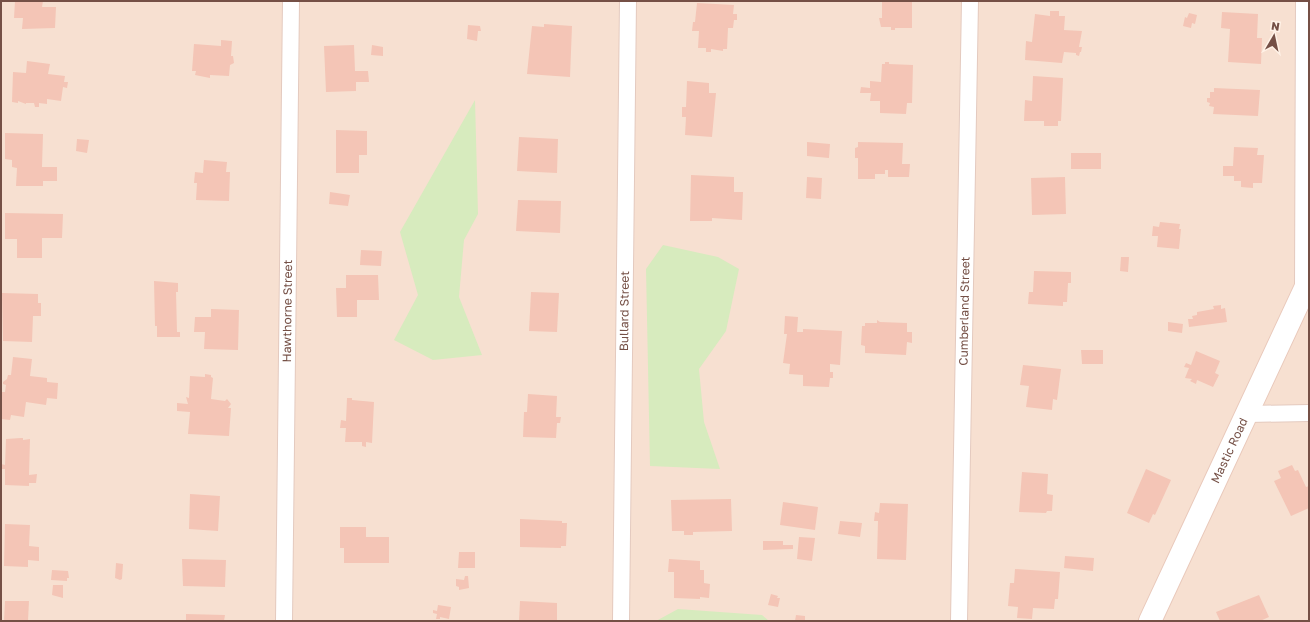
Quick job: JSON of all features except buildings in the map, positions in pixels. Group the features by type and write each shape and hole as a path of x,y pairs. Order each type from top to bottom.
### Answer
{"main road":[{"name":"Mastic Road","path":"1150,621 1248,414 1306,285"}],"street":[{"name":"Hawthorne Street","path":"284,621 291,1"},
{"name":"Bullard Street","path":"621,621 628,1"},
{"name":"Cumberland Street","path":"959,621 970,1"},
{"path":"1304,1 1306,285"},
{"path":"1248,414 1309,413"}],"shaded area":[{"path":"1,1 1309,1 1309,621 1,621"}],"green space":[{"path":"475,100 478,214 464,240 459,297 482,355 433,360 394,340 418,295 400,232"},
{"path":"663,245 718,257 739,269 726,331 699,369 704,422 720,469 650,466 646,269"},
{"path":"678,609 762,615 769,621 656,621"}]}
